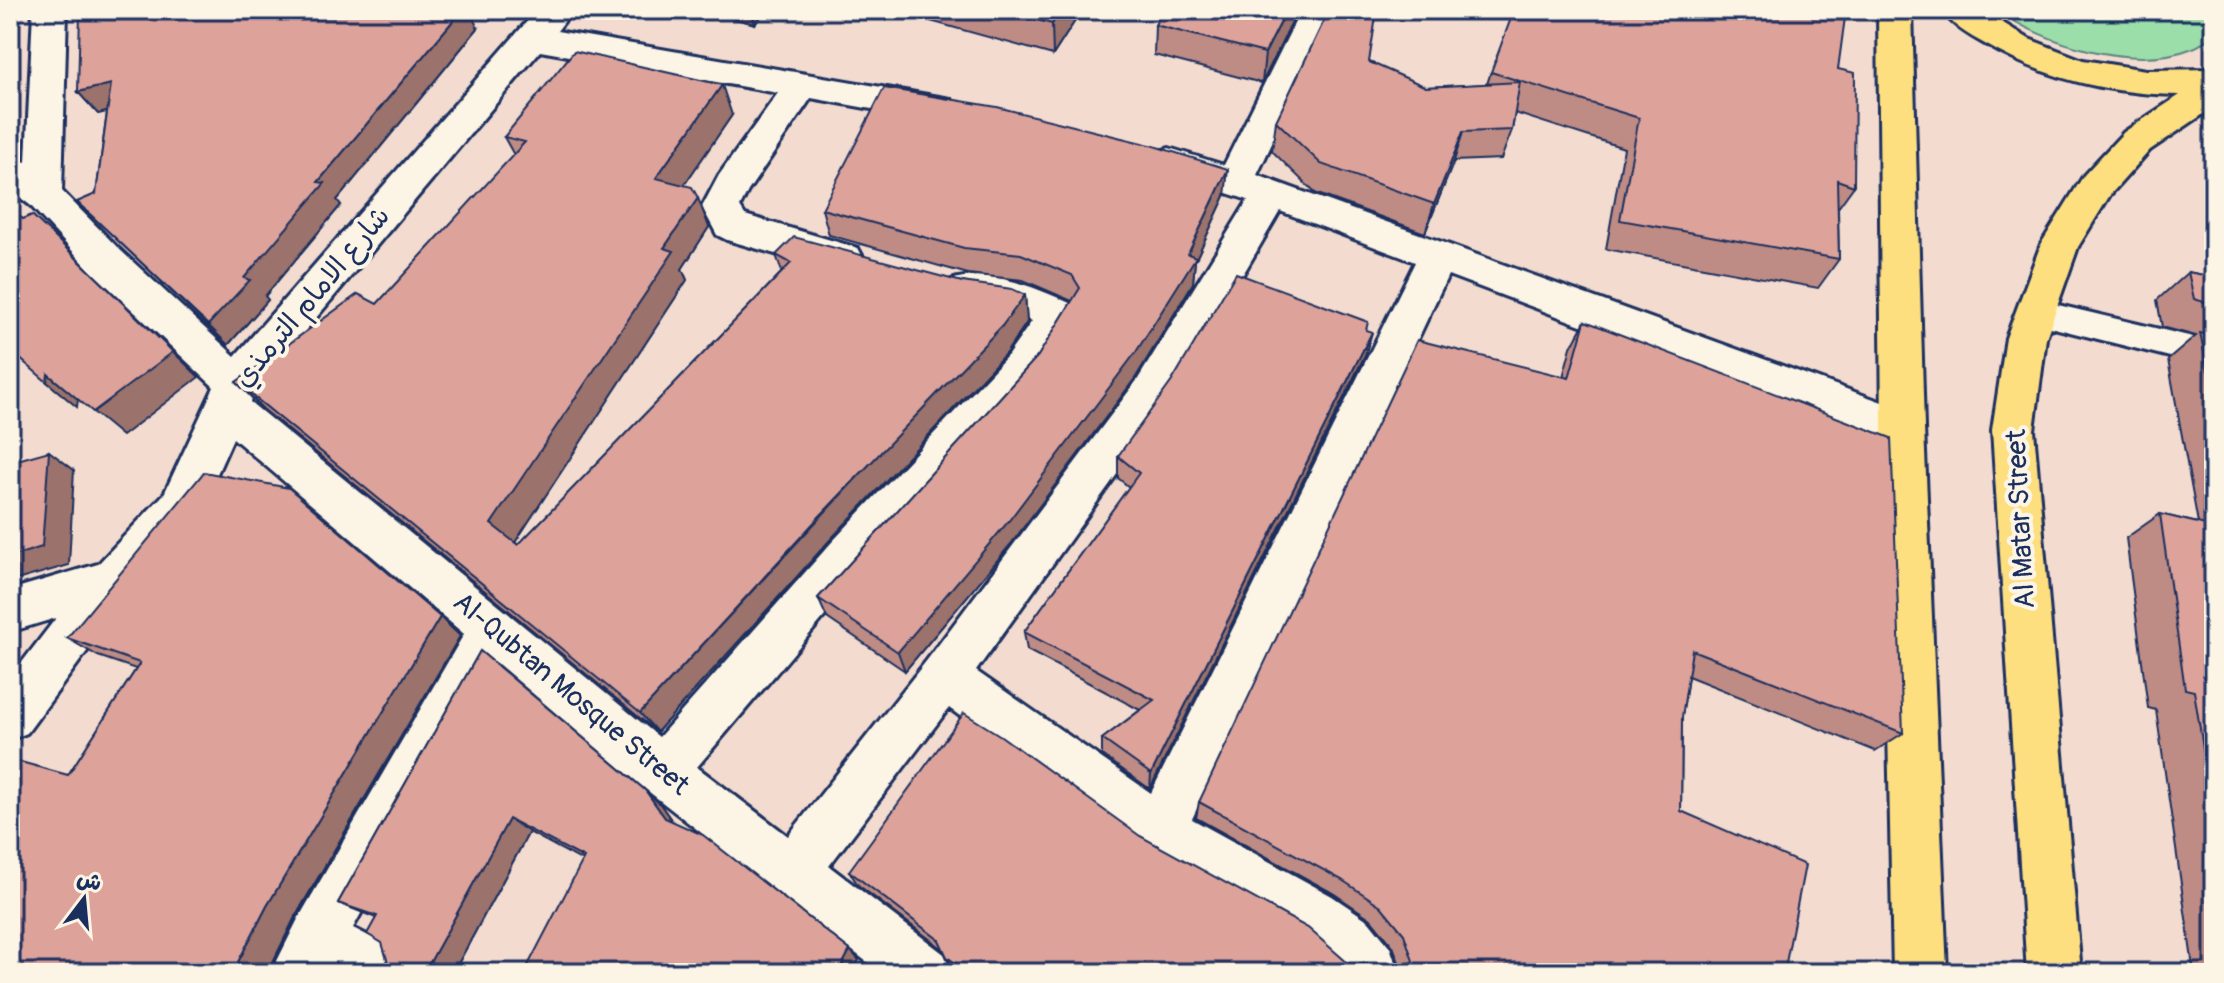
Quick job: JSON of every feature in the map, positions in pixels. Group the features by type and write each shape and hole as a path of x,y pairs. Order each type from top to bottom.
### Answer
{"main road":[{"path":"1895,10 1903,428 1920,973"},
{"path":"1959,10 1984,30 2039,58 2101,77 2155,85 2214,81"},
{"name":"Al Matar Street","path":"2054,973 2013,430 2026,338 2060,244 2097,185 2137,141 2214,90"}],"street":[{"path":"43,195 50,10"},
{"path":"792,872 944,676 1153,391 1253,187 1318,10"},
{"path":"543,24 802,85 970,114"},
{"name":"شارع الامام الترمذي","path":"10,717 113,580 180,507 231,394 543,24"},
{"path":"802,85 732,185 724,198 723,213 731,225 741,230 872,267"},
{"path":"1142,154 1253,187 1903,428"},
{"name":"Al-Qubtan Mosque Street","path":"10,170 43,195 231,394 492,630 662,771 925,973"},
{"path":"1160,830 1438,255"},
{"path":"662,771 847,557 1023,367 1058,315 1022,299 967,292 927,282"},
{"path":"10,611 113,580"},
{"path":"385,973 307,956 492,630"},
{"path":"944,676 1160,830 1313,915 1350,940 1371,966 1372,973"}],"lane":[{"path":"2037,312 2214,355"}],"green space":[{"path":"1997,10 2214,10 2214,35 2196,47 2170,54 2145,57 2118,55 2091,51 2040,34"}],"building":[{"path":"462,10 318,182 325,183 244,278 250,280 208,325 77,202 96,194 111,84 78,92 80,12"},
{"path":"1001,10 1061,10 1052,24"},
{"path":"1163,10 1287,10 1265,53 1155,25"},
{"path":"1329,10 1377,10 1369,62 1426,87 1520,82 1512,130 1463,132 1434,204 1321,164 1276,121"},
{"path":"1514,10 1846,10 1838,69 1855,73 1854,186 1837,180 1839,259 1620,220 1639,118 1491,72"},
{"path":"574,51 722,85 656,178 692,187 698,198 664,248 674,251 491,524 518,545 791,263 776,255 794,237 962,282 1012,289 1025,295 1002,326 819,517 640,713 236,382 358,294 377,304 525,142 504,137"},
{"path":"884,88 997,107 1154,146 1228,169 1188,254 1196,257 1136,352 1008,522 898,652 818,598 1038,356 1080,288 1072,275 1021,254 964,248 822,209"},
{"path":"10,209 23,219 32,215 173,352 93,412 48,374 47,382 10,350"},
{"path":"2188,272 2214,277 2214,305 2194,299"},
{"path":"1236,273 1368,322 1366,330 1372,332 1151,774 1102,739 1154,700 1024,632 1139,473 1118,456 1172,381"},
{"path":"1585,321 1891,438 1903,733 1692,650 1682,717 1681,811 1805,865 1784,973 970,973 947,957 939,940 849,871 964,713 1140,836 1308,928 1349,964 1410,965 1413,961 1404,934 1381,906 1342,880 1199,802 1417,340 1569,378"},
{"path":"2200,333 2214,336 2214,401"},
{"path":"49,451 42,547 10,557 10,462"},
{"path":"204,472 289,488 440,617 267,906 238,962 242,967 239,973 10,973 10,771 17,761 68,775 140,663 67,638"},
{"path":"2160,514 2214,527 2214,816 2194,691 2185,689"},
{"path":"480,651 645,790 665,818 703,835 850,950 838,973 524,973 584,858 509,819 424,973 344,973 348,967 389,966 382,943 367,934 377,916 338,903"}]}
